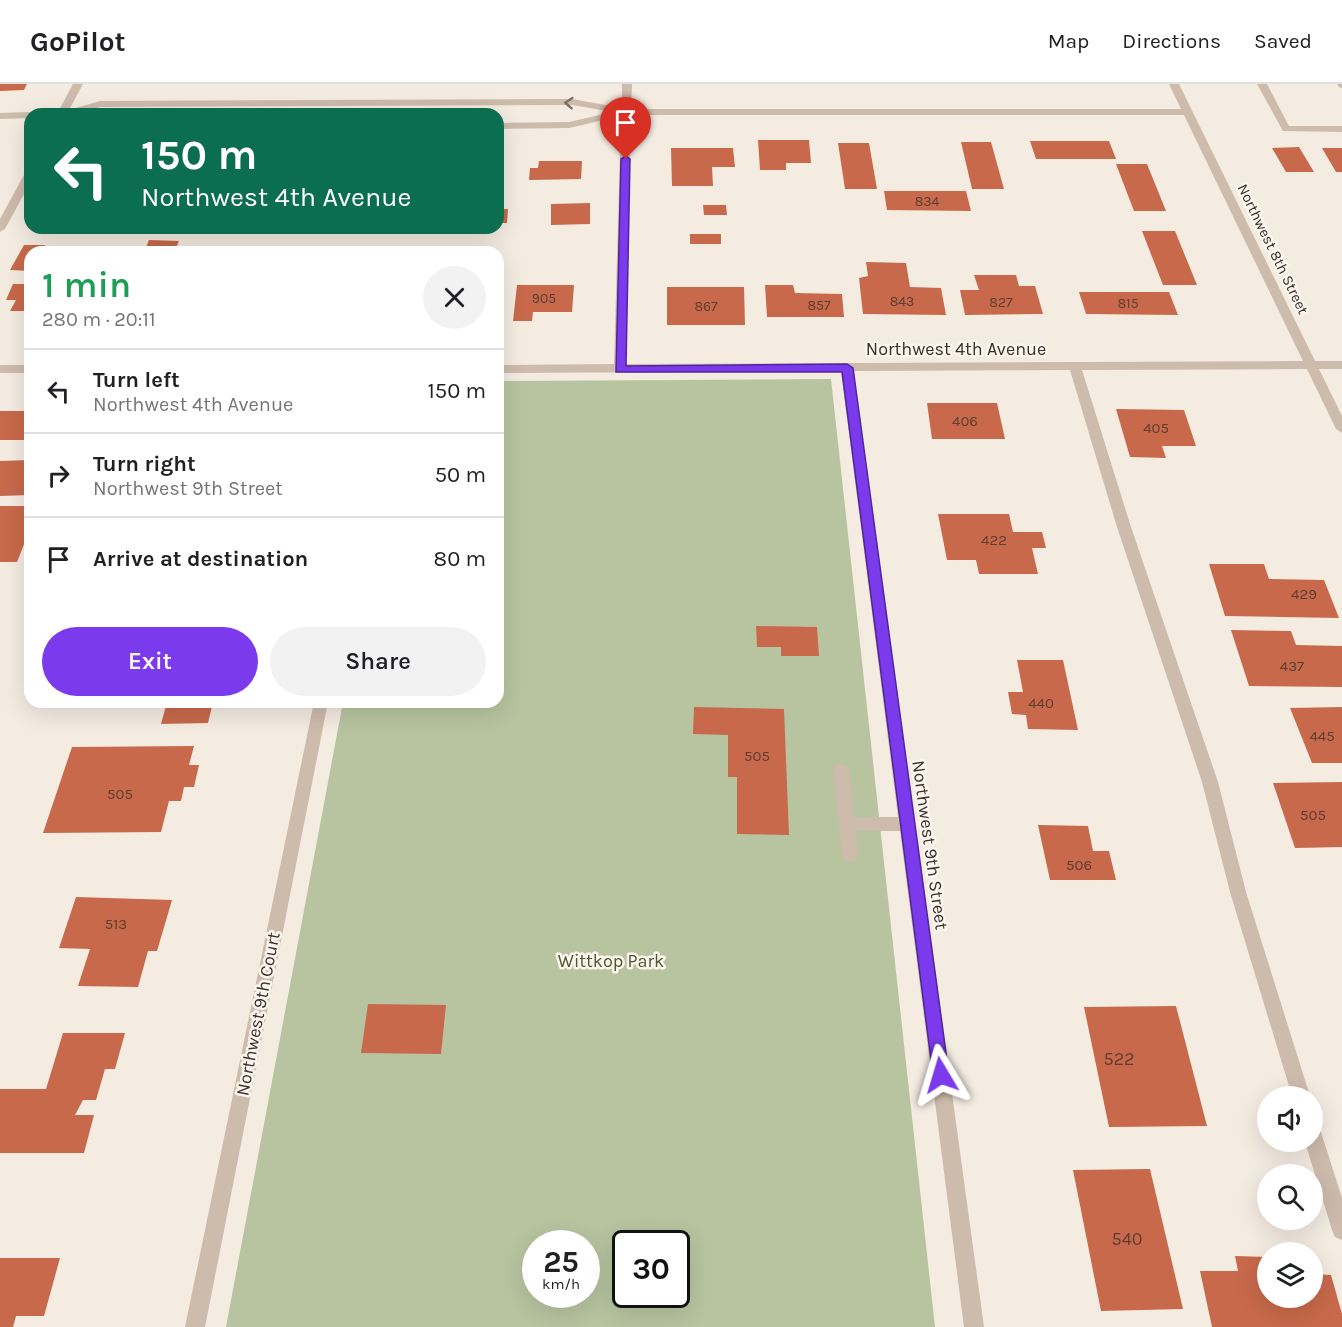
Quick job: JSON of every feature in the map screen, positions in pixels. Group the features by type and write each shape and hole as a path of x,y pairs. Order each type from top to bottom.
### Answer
{"street":[{"path":"66,108 78,84"},
{"path":"620,369 627,84"},
{"name":"Northwest 8th Street","path":"1174,84 1342,429"},
{"path":"1262,84 1286,129 1342,129"},
{"path":"85,108 100,104 572,102 627,112 1187,112"},
{"path":"504,126 569,125 627,112"},
{"path":"0,116 24,115"},
{"path":"0,229 24,184"},
{"name":"Northwest 4th Avenue","path":"504,369 1342,365"},
{"path":"1075,367 1124,527 1210,782 1238,892 1298,1086"},
{"name":"Northwest 9th Street","path":"847,368 974,1327"},
{"path":"0,369 24,369"},
{"name":"Northwest 9th Court","path":"195,1327 320,708"},
{"path":"841,771 850,855"},
{"path":"847,824 908,824"},
{"path":"1318,1152 1342,1230"}],"green space":[{"name":"Wittkop Park","path":"831,379 935,1327 226,1327 342,708 504,708 504,381"}],"building":[{"path":"0,84 27,84 24,90 0,91"},
{"path":"758,140 809,140 811,163 786,163 786,170 760,170"},
{"path":"1030,141 1109,141 1116,159 1036,159"},
{"path":"961,142 991,142 1004,189 972,189"},
{"path":"838,143 869,143 877,189 845,189"},
{"path":"1299,147 1314,172 1286,172 1272,148"},
{"path":"671,148 733,148 735,167 712,167 713,186 672,186"},
{"path":"1322,148 1342,148 1342,172 1336,172"},
{"path":"539,161 582,161 581,179 529,180 530,168 538,168"},
{"path":"1116,164 1147,164 1166,211 1134,211"},
{"path":"884,191 966,191 971,211 887,210"},
{"path":"590,203 590,224 551,225 551,204"},
{"path":"703,205 726,205 727,215 704,215"},
{"path":"504,209 508,209 507,223 504,223"},
{"path":"1142,231 1175,231 1197,285 1163,285"},
{"path":"690,234 721,234 721,244 690,244"},
{"path":"149,240 179,241 177,246 146,246"},
{"path":"24,245 45,245 24,246 24,271 10,270"},
{"path":"866,262 906,263 910,287 941,288 946,315 863,314 859,278 868,276"},
{"path":"974,275 1016,275 1019,286 1035,286 1043,314 965,315 960,290 979,290"},
{"path":"13,284 24,284 24,311 10,311 16,300 6,300"},
{"path":"517,285 574,285 572,312 533,312 532,321 513,321"},
{"path":"765,285 793,285 795,293 842,294 844,317 767,317"},
{"path":"667,287 744,287 745,325 667,325"},
{"path":"1079,292 1169,292 1178,315 1086,314"},
{"path":"927,403 997,403 1005,439 932,439"},
{"path":"1116,409 1184,410 1196,446 1162,446 1166,458 1130,457"},
{"path":"0,411 24,411 24,440 0,440"},
{"path":"24,460 24,495 0,496 0,461"},
{"path":"0,506 24,506 24,544 17,562 0,562"},
{"path":"938,514 1009,514 1013,532 1042,532 1046,548 1032,548 1038,574 979,574 976,560 947,560"},
{"path":"1209,564 1264,564 1269,579 1324,580 1339,618 1225,616"},
{"path":"756,626 817,627 819,656 781,656 781,647 757,647"},
{"path":"1231,630 1291,631 1296,645 1342,646 1342,687 1249,686"},
{"path":"1017,660 1063,660 1078,730 1028,729 1026,715 1012,714 1008,692 1023,692"},
{"path":"694,707 784,709 789,835 737,834 737,777 728,777 728,735 693,734"},
{"path":"1342,707 1342,763 1312,763 1290,708"},
{"path":"165,708 212,708 208,723 161,724"},
{"path":"194,746 189,765 199,765 194,787 184,787 181,801 169,801 161,832 43,833 72,747"},
{"path":"1342,782 1342,847 1295,848 1273,783"},
{"path":"1038,825 1088,826 1093,851 1109,851 1116,880 1050,880"},
{"path":"76,897 172,900 157,951 148,951 138,987 78,986 90,949 59,948"},
{"path":"368,1004 446,1005 441,1054 361,1053"},
{"path":"1176,1006 1207,1126 1109,1127 1084,1007"},
{"path":"63,1033 125,1033 115,1069 105,1069 96,1100 83,1100 75,1115 94,1115 84,1153 0,1153 0,1089 46,1089"},
{"path":"1150,1169 1183,1309 1101,1311 1073,1170"},
{"path":"1235,1256 1257,1257 1257,1308 1323,1308 1323,1275 1331,1275 1342,1314 1342,1327 1212,1327 1200,1271 1238,1271"},
{"path":"0,1258 60,1258 44,1316 16,1316 13,1327 0,1327"}],"route":[{"path":"626,159 620,369 847,368 941,1075"}]}
